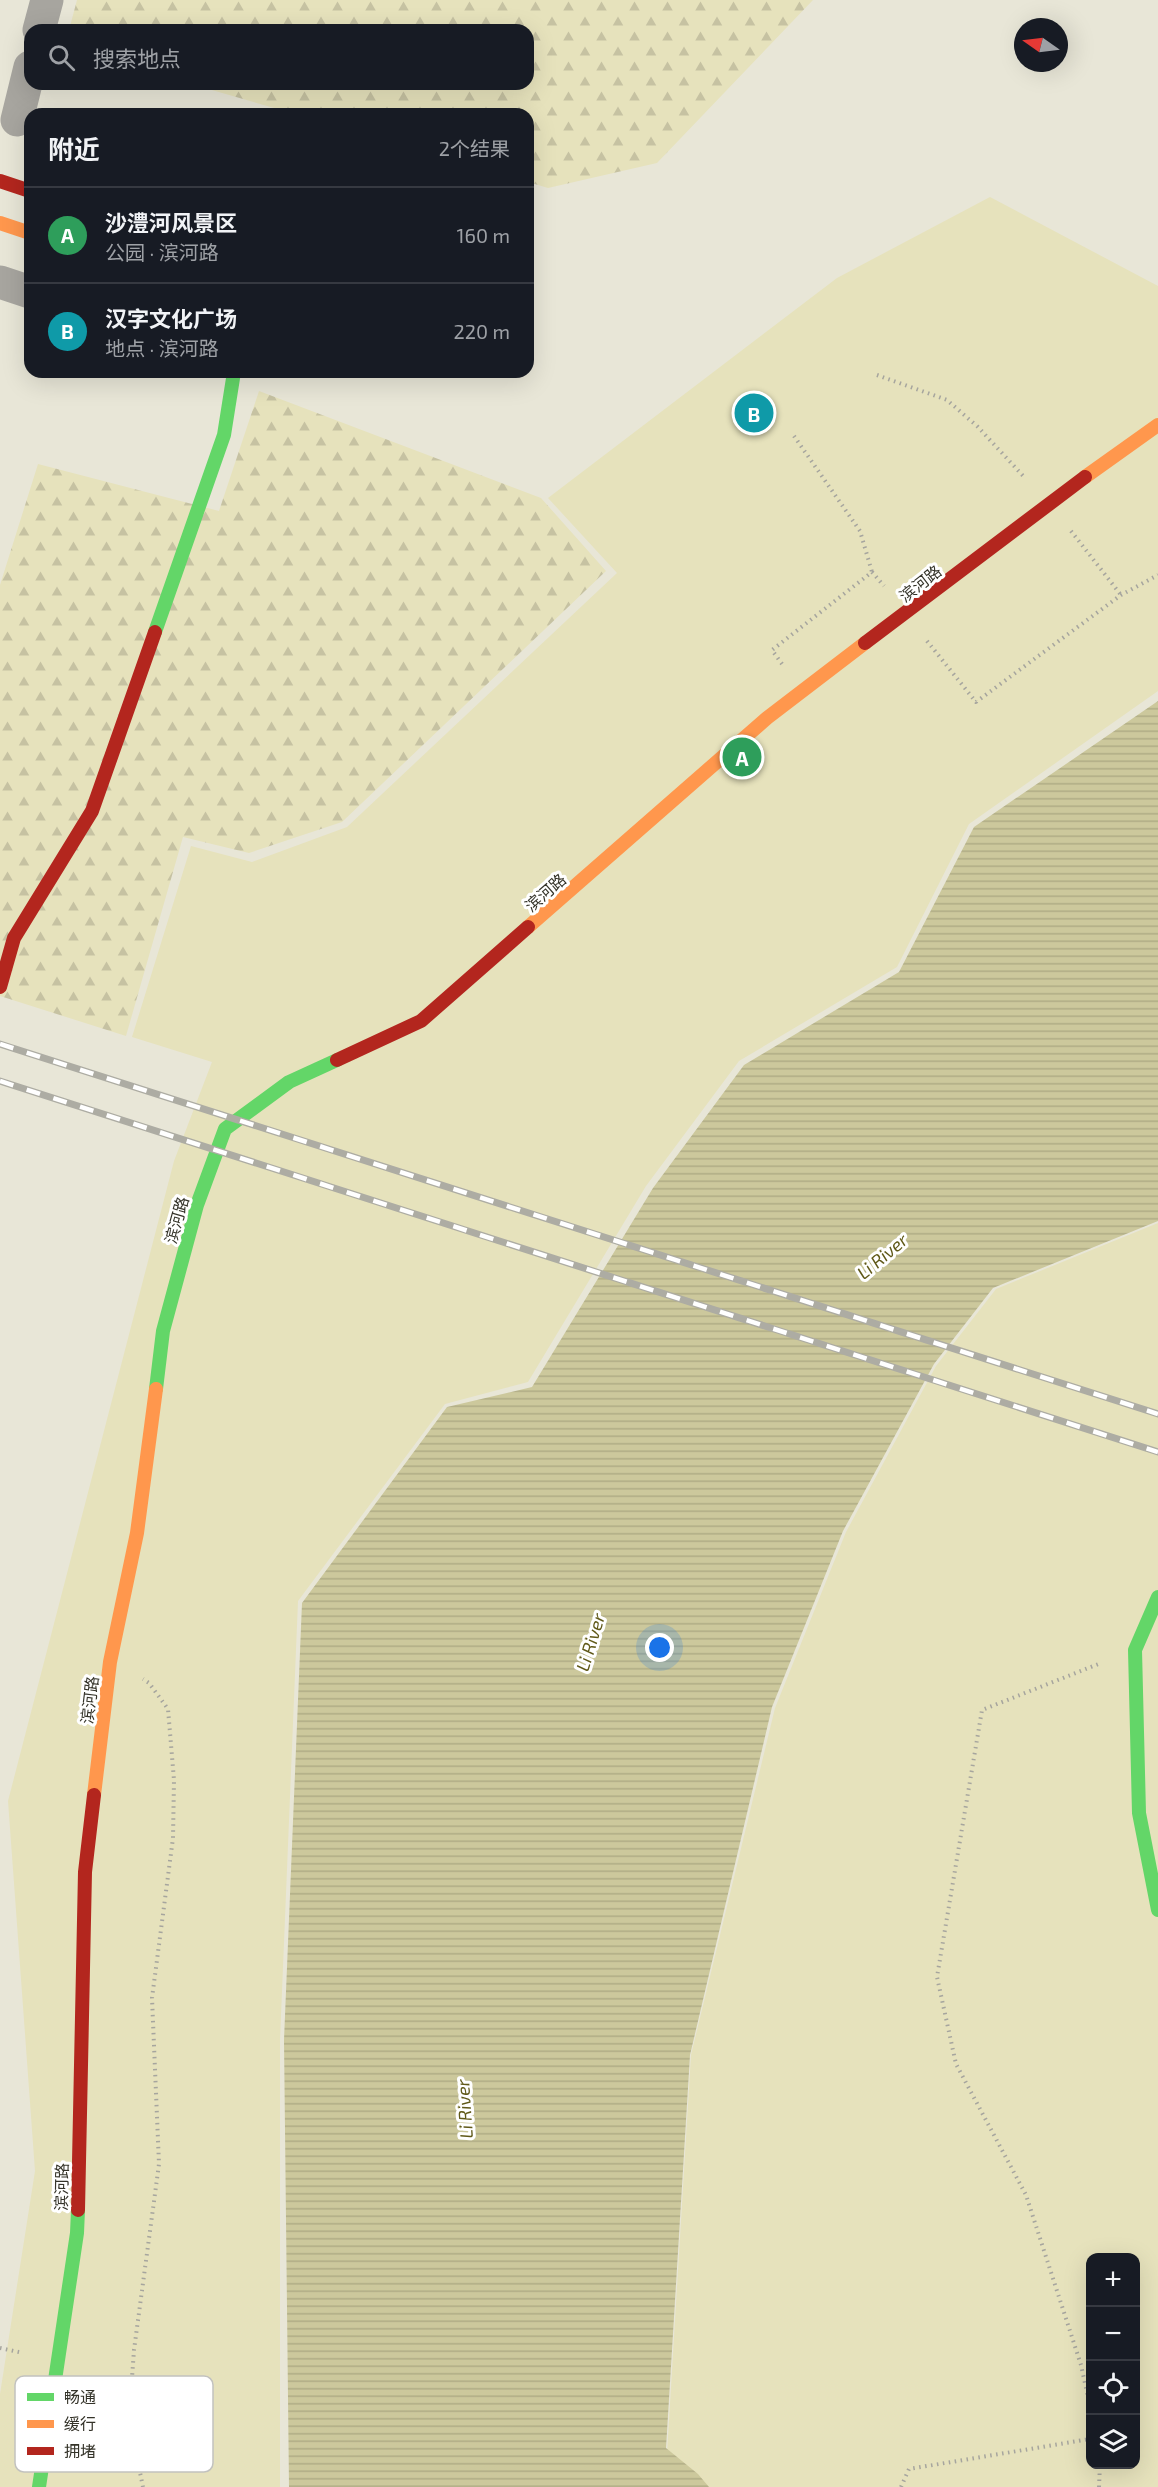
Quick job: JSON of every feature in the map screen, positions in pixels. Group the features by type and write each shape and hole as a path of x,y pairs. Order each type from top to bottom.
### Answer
{"street":[{"path":"41,24 47,0"},
{"path":"16,120 24,90"},
{"path":"0,181 24,189"},
{"path":"0,224 24,231"},
{"path":"0,282 24,290"},
{"path":"0,987 14,938 92,810 224,435 233,378"},
{"name":"滨河路","path":"56,2376 77,2233 86,1872 110,1662 137,1533 163,1331 197,1205 225,1129 289,1082 421,1021 767,718 906,615 1049,503 1158,425"},
{"path":"1158,1597 1135,1650 1139,1813 1158,1910"},
{"name":"滨河路","path":"39,2487 41,2472"}],"path":[{"path":"877,375 947,400 978,427 1049,503 1121,595"},
{"path":"794,436 860,531 872,572 976,702 1121,595 1158,575"},
{"path":"803,692 772,650 872,572"},
{"path":"1086,2388 1081,2365 1026,2194 956,2064 937,1977 982,1710 1135,1650"},
{"path":"110,1662 149,1683 168,1709 174,1780 173,1838 152,1998 159,2164 132,2376"},
{"path":"901,2487 909,2469 1086,2440"},
{"path":"1099,2487 1100,2469"},
{"path":"140,2472 143,2487"}],"green space":[{"path":"77,0 813,0 657,163 548,188 534,184 534,108 274,108 212,90 534,90 534,24 71,24"},
{"path":"990,197 1158,286 1158,691 969,824 897,967 739,1061 646,1186 528,1382 445,1404 298,1601 280,2040 280,2487 0,2487 0,2394 35,2171 8,1801 174,1161 212,1062 132,1037 191,846 252,862 347,827 617,573 548,498 837,278"},
{"path":"259,391 541,498 606,571 342,822 249,853 183,837 126,1036 0,996 0,585 38,464 219,511"},
{"path":"1158,1223 1158,2487 665,2487 691,2055 775,1708 846,1532 936,1366 996,1289"}],"water":[{"name":"Li River","path":"1158,701 1158,1221 993,1288 934,1364 843,1531 772,1707 690,2055 666,2448 698,2474 709,2487 289,2487 284,2040 302,1603 447,1407 532,1387 653,1188 744,1065 899,972 974,827"}],"railway":[{"path":"0,1044 1158,1414"},
{"path":"0,1081 1158,1452"}],"traffic: fast":[{"path":"155,632 224,435 233,378"},
{"path":"156,1389 163,1331 197,1205 225,1129 289,1082 337,1060"},
{"path":"1158,1597 1135,1650 1139,1813 1158,1910"},
{"path":"56,2376 77,2233 78,2210"},
{"path":"39,2487 41,2472"}],"traffic: slow":[{"path":"0,223 24,231"},
{"path":"1085,477 1158,425"},
{"path":"528,927 767,718 865,643"},
{"path":"94,1795 110,1662 137,1533 156,1389"}],"traffic: jam":[{"path":"0,181 24,189"},
{"path":"865,643 1085,477"},
{"path":"0,987 14,938 92,811 155,632"},
{"path":"337,1060 421,1021 528,927"},
{"path":"78,2210 85,1872 94,1795"}],"place":[{"name":"汉字文化广场","path":"754,413"},
{"name":"沙澧河风景区","path":"742,757"}]}
